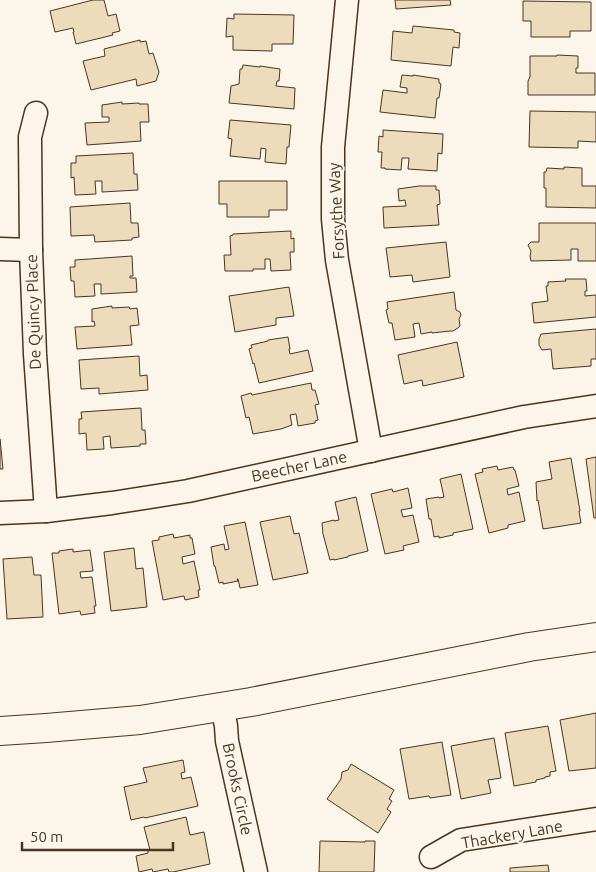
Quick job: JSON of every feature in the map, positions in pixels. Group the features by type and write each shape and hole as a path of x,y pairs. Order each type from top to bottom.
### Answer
{"main road":[{"path":"0,731 140,720 252,702 529,647 596,637"}],"street":[{"name":"Forsythe Way","path":"347,0 333,147 333,219 337,260 371,451"},
{"name":"De Quincy Place","path":"36,113 30,137 31,250 34,354 46,511"},
{"path":"0,249 31,250"},
{"name":"Beecher Lane","path":"0,513 46,511 188,491 524,417 596,406"},
{"name":"Brooks Circle","path":"222,706 227,741 256,872"},
{"name":"Thackery Lane","path":"431,857 461,840 596,819"}],"building":[{"path":"93,0 104,0 108,16 116,14 120,31 112,33 113,35 76,44 73,28 55,32 50,11"},
{"path":"395,0 450,0 451,5 396,9"},
{"path":"523,1 591,2 591,31 570,31 570,37 531,37 531,21 523,21"},
{"path":"234,14 294,15 293,44 272,44 272,51 233,50 233,36 226,37 227,18 234,19"},
{"path":"413,26 454,30 454,32 460,33 459,48 453,47 451,66 391,60 393,31 412,33"},
{"path":"140,40 140,42 146,41 149,54 153,53 159,72 156,81 137,86 136,79 91,90 83,61 105,56 104,49"},
{"path":"530,56 578,56 576,73 595,73 595,95 528,95"},
{"path":"243,65 280,69 279,81 277,81 276,86 295,88 294,109 229,103 231,86 239,84 240,69 242,69"},
{"path":"402,75 439,79 441,84 439,98 437,98 435,118 380,112 383,90 407,93 407,88 400,87"},
{"path":"122,102 122,104 148,104 149,122 140,122 141,141 87,145 85,123 109,122 109,117 102,117 102,105"},
{"path":"530,111 596,112 596,142 578,141 578,148 529,147"},
{"path":"230,120 291,125 286,164 265,162 266,149 261,148 260,159 230,156 232,139 228,138"},
{"path":"383,130 443,134 442,154 438,153 437,171 408,169 409,158 402,158 401,170 381,168 382,152 378,152 379,136 383,137"},
{"path":"133,153 134,174 137,174 138,190 102,192 102,181 95,181 96,194 75,195 74,177 71,178 71,163 76,163 76,156"},
{"path":"564,167 582,168 582,186 596,186 596,208 546,207 544,172 546,172 547,168 564,169"},
{"path":"219,181 287,181 287,210 269,210 269,217 227,217 227,204 219,204"},
{"path":"436,186 436,190 439,190 440,204 437,205 439,225 384,228 383,207 406,206 405,200 399,201 398,189"},
{"path":"130,203 131,223 138,223 139,237 132,238 132,240 95,242 94,235 71,236 70,207"},
{"path":"539,223 596,223 596,261 578,261 578,249 571,249 571,260 531,261 531,251 528,245 531,242 539,242"},
{"path":"291,231 291,239 294,238 294,252 290,252 291,270 271,271 270,259 265,259 265,269 225,271 224,255 231,255 230,236 233,234"},
{"path":"446,242 450,277 413,282 412,275 390,277 386,248"},
{"path":"132,256 133,276 130,276 130,278 136,278 137,292 101,294 101,284 94,284 95,296 75,297 74,281 71,281 70,267 75,267 75,260"},
{"path":"565,279 586,279 587,291 585,291 585,296 596,295 596,317 534,323 532,303 548,301 546,286 548,286 548,282 566,281"},
{"path":"289,287 294,316 276,318 276,325 235,332 229,296"},
{"path":"454,292 456,310 461,315 458,328 453,331 421,334 419,323 413,324 415,337 395,340 392,323 389,323 386,310 388,309 387,302"},
{"path":"112,306 112,308 137,308 139,325 130,326 132,345 77,349 75,327 95,326 94,321 92,322 92,309"},
{"path":"596,329 596,359 591,359 591,366 553,369 551,349 542,350 539,345 541,334"},
{"path":"288,337 290,354 308,350 313,371 259,383 249,349 252,348 251,345"},
{"path":"457,342 464,377 423,386 422,380 404,384 398,355"},
{"path":"139,356 140,376 147,375 148,390 99,394 99,388 81,389 79,360"},
{"path":"311,383 312,390 315,390 319,404 315,405 318,420 315,423 298,426 296,414 290,415 292,425 253,434 249,417 246,418 241,396"},
{"path":"141,408 142,430 145,430 146,444 111,448 110,436 103,437 104,449 87,450 86,433 79,434 79,419 82,419 81,412"},
{"path":"0,439 3,469 0,469"},
{"path":"596,457 596,518 594,518 586,459"},
{"path":"571,458 581,523 543,529 537,501 536,482 552,479 549,462"},
{"path":"497,466 498,470 513,467 515,470 519,486 507,489 508,495 519,492 525,521 508,525 508,528 489,533 475,474 483,472 482,469"},
{"path":"461,474 473,529 439,538 439,536 434,537 426,499 444,497 440,479"},
{"path":"408,488 412,508 401,510 403,517 413,515 419,542 403,546 404,550 385,554 371,494 392,489 393,492"},
{"path":"356,497 368,551 330,560 322,523 339,520 335,502"},
{"path":"290,516 294,534 299,533 308,573 273,580 260,522"},
{"path":"245,522 258,585 240,588 238,579 238,581 219,583 211,547 224,544 225,550 229,549 224,526"},
{"path":"173,534 174,538 190,535 190,538 192,538 195,554 182,557 183,564 194,561 200,590 198,590 199,597 185,600 184,596 163,600 152,541 159,540 159,537"},
{"path":"134,548 136,569 143,568 147,607 111,611 104,552"},
{"path":"73,549 73,552 90,550 93,571 80,572 81,578 92,577 96,606 94,606 95,613 81,615 80,611 59,614 52,553"},
{"path":"32,557 34,575 41,575 43,617 7,619 3,559"},
{"path":"596,713 596,768 569,771 560,720"},
{"path":"548,726 556,771 550,772 550,776 536,780 536,782 514,786 505,733"},
{"path":"494,738 501,778 488,780 491,793 461,799 451,746"},
{"path":"442,742 451,795 409,799 400,749"},
{"path":"183,760 185,772 181,773 182,779 191,777 198,806 131,820 124,787 147,782 143,768"},
{"path":"351,764 394,790 389,799 392,801 387,809 391,812 378,833 327,799 341,779 342,772 348,770"},
{"path":"186,817 190,835 204,832 210,864 173,872 169,872 168,869 153,872 152,869 139,872 136,856 148,853 148,850 150,850 144,827"},
{"path":"320,841 375,841 374,872 319,872"},
{"path":"548,865 549,872 510,872 510,868"}]}
